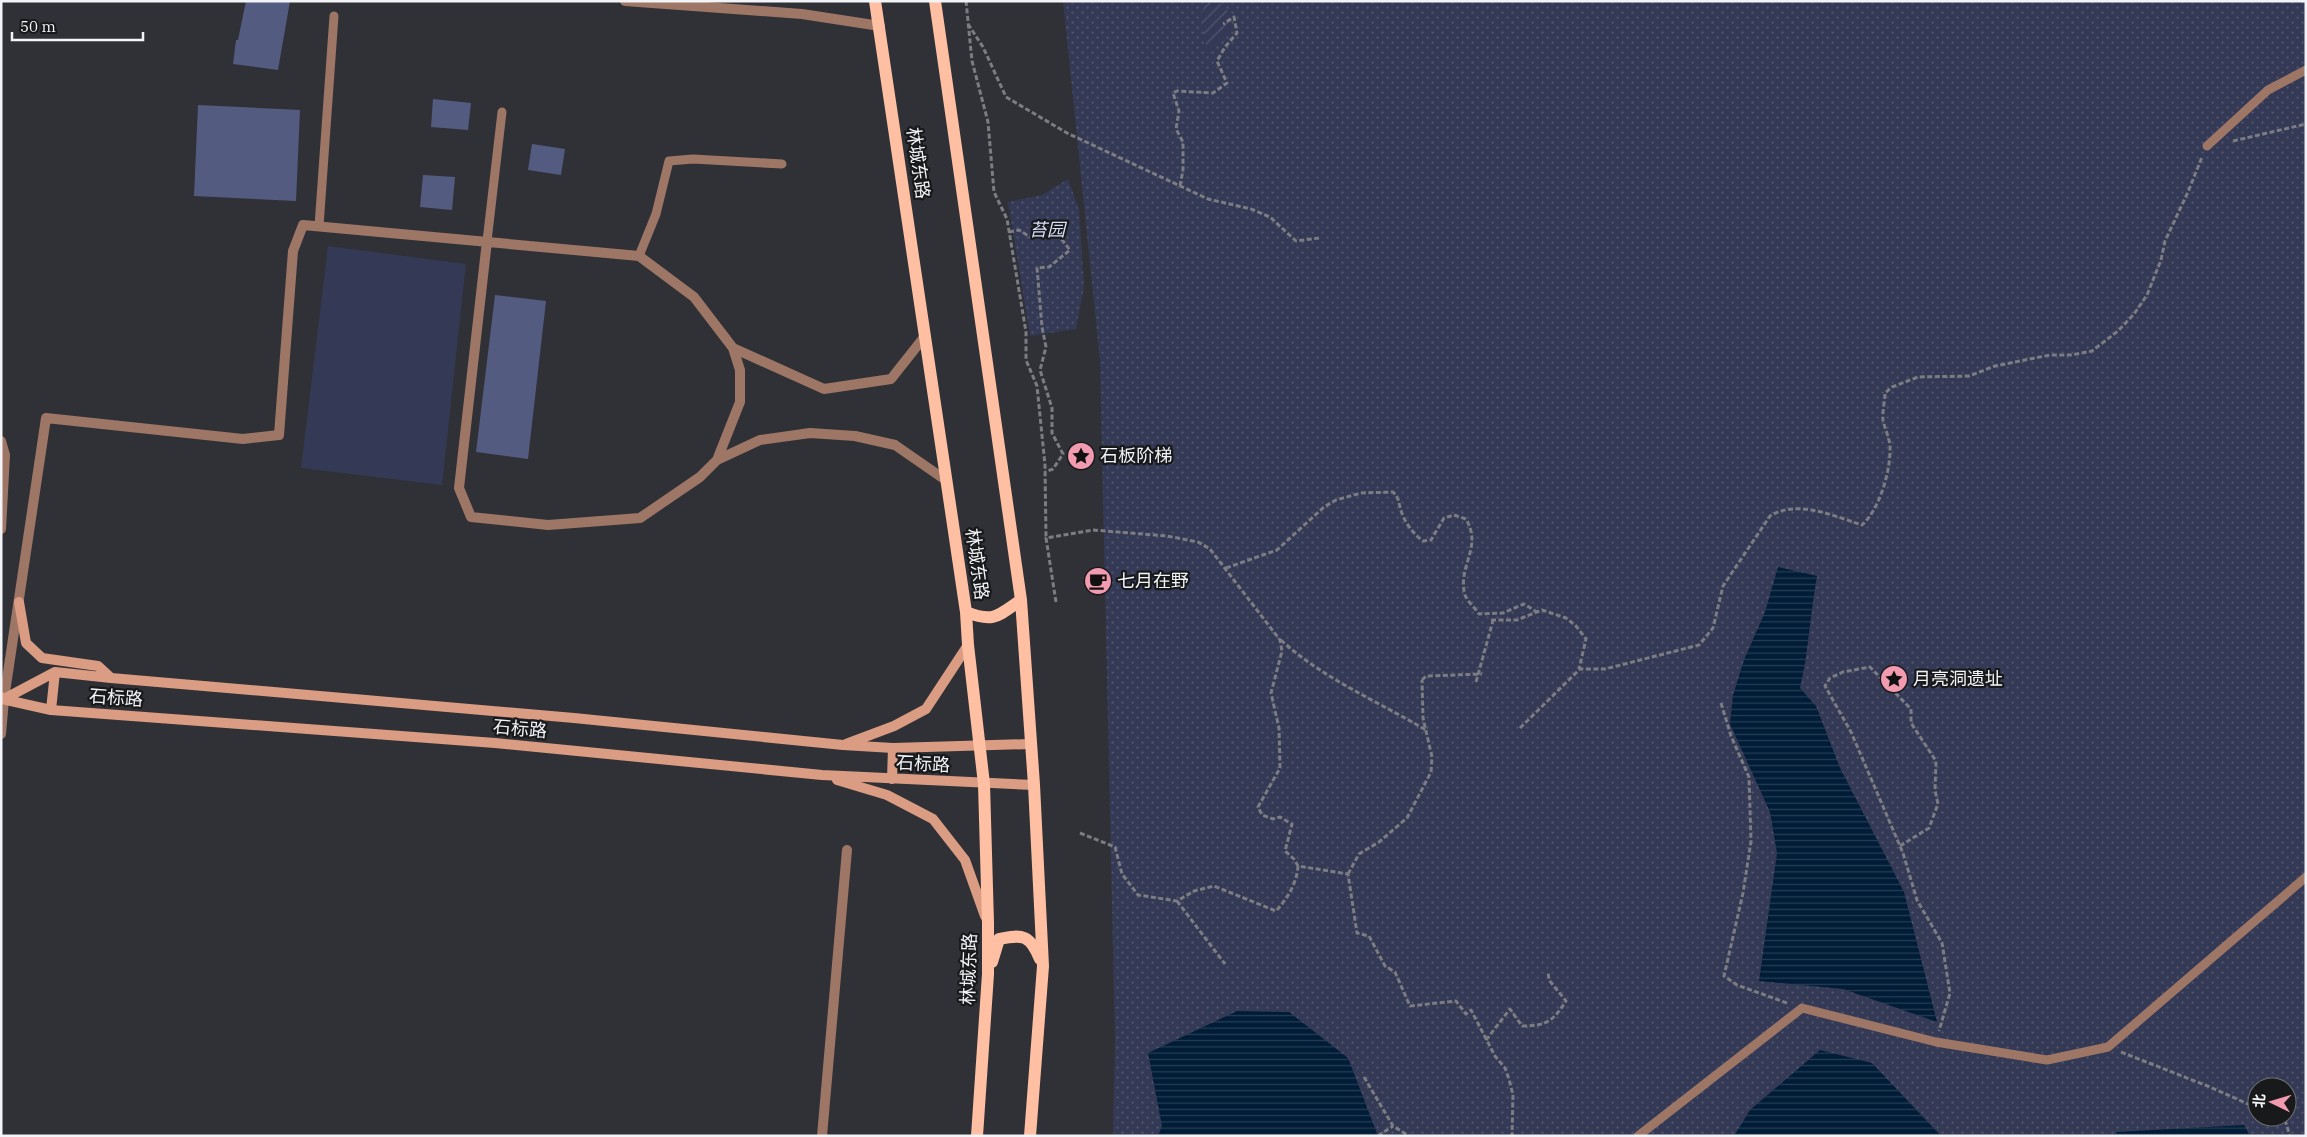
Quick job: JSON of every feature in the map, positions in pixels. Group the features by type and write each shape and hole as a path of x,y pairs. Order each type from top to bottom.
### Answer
{"main road":[{"name":"林城东路","path":"876,1 966,612 984,784 988,974 977,1136"},
{"path":"935,1 1021,600 1034,785 1043,966 1030,1136"},
{"path":"966,612 984,619 996,618 1021,600"},
{"path":"19,602 26,643 42,658 98,666 111,678"},
{"path":"843,745 894,726 926,709 968,645"},
{"path":"2,698 54,672"},
{"path":"51,710 54,672"},
{"name":"石标路","path":"54,672 574,718 843,745 893,748 1030,744"},
{"name":"石标路","path":"2,698 51,710 495,743 822,775 1034,785"},
{"path":"892,779 893,748"},
{"path":"822,775 887,795 933,819 964,860 988,923"},
{"path":"988,974 999,939 1018,935 1033,943 1043,966"}],"street":[{"path":"625,1 802,14 880,26"},
{"path":"1,734 2,698 19,602 46,418 243,439 279,435 293,251 303,225 638,256 694,297 733,348 740,370 740,402 717,460"},
{"path":"486,241 459,488 472,517 548,525 640,518 700,476 717,460 760,440 810,433 855,436 895,444 947,481"},
{"path":"733,348 824,389 891,379 925,336"},
{"path":"1,441 5,454 1,529"},
{"path":"822,1136 847,850"}],"lane":[{"path":"318,226 334,16"},
{"path":"2206,146 2268,90 2306,70"},
{"path":"486,241 502,112"},
{"path":"638,256 656,214 669,161 693,159 782,164"},
{"path":"1638,1136 1802,1008 1936,1042 2047,1060 2108,1047 2306,877"}],"path":[{"path":"966,1 972,61 988,122 994,192 1007,219 1026,332 1026,360 1037,386 1045,472 1046,538 1056,602"},
{"path":"1180,186 1183,170 1183,142 1176,129 1179,111 1173,93 1178,91 1213,93 1227,83 1217,62 1224,47 1238,32 1234,17 1223,24"},
{"path":"968,23 983,47 1006,97 1067,133 1208,199 1251,209 1270,217 1296,241 1319,238"},
{"path":"2232,141 2306,124"},
{"path":"1520,728 1580,669 1605,669 1699,645 1712,628 1723,586 1770,516 1779,510 1799,508 1862,525 1866,522 1876,508 1884,482 1890,450 1883,418 1886,393 1892,387 1918,377 1969,376 1995,366 2050,355 2072,355 2092,351 2118,331 2134,314 2146,295 2161,260 2165,241 2188,192 2206,146"},
{"path":"1009,232 1019,230 1030,237 1046,228 1058,236 1070,250 1049,267 1037,268 1042,327 1046,347 1040,370 1052,408 1052,432 1063,454 1053,469 1045,472"},
{"path":"1226,568 1276,550 1324,507 1336,500 1361,493 1394,492 1399,498 1400,506 1412,533 1423,541 1431,540 1444,518 1454,516 1466,519 1472,529 1473,542 1464,570 1465,594 1479,614 1502,613 1524,604 1537,612"},
{"path":"1046,538 1093,530 1167,536 1198,542 1210,549 1280,640 1296,655 1426,730"},
{"path":"1476,682 1480,675 1493,619 1517,620 1542,610 1566,618 1585,636 1584,655 1576,673"},
{"path":"1177,902 1194,891 1214,886 1276,911 1286,901 1298,866 1285,850 1292,824 1280,817 1273,819 1262,815 1258,807 1280,768 1279,728 1271,693 1282,652 1280,640"},
{"path":"1900,846 1929,828 1938,804 1935,790 1936,761 1911,722 1911,709 1902,697 1889,689 1880,676 1870,667 1843,672 1830,678 1825,686 1851,732 1900,846 1917,900 1942,943 1950,993 1936,1042"},
{"path":"1480,675 1426,676 1422,680 1423,709 1432,757 1431,772 1407,818 1359,854 1348,874 1358,933 1370,936 1386,966 1395,972 1410,1006 1456,1001 1466,1014 1471,1010 1486,1040 1505,1068 1513,1095 1512,1136"},
{"path":"1720,703 1730,736 1749,777 1751,841 1743,893 1724,976 1737,984 1802,1008"},
{"path":"1080,833 1114,847 1122,874 1138,895 1177,902 1226,964"},
{"path":"1298,866 1348,874"},
{"path":"1486,1040 1510,1009 1522,1026 1535,1026 1555,1018 1566,1000 1549,980 1548,972"},
{"path":"2108,1047 2210,1086 2247,1103"},
{"path":"1364,1076 1393,1126 1409,1136"},
{"path":"1378,1136 1393,1126"}],"green space":[{"path":"1063,1 2306,1 2306,1136 1113,1136 1115,1041 1100,361"},
{"path":"1206,1 1212,1 1225,8 1232,26 1207,52 1201,15"},
{"name":"苔园","path":"1068,179 1079,210 1084,287 1076,329 1030,336 1008,202 1042,195"},
{"path":"328,246 466,264 442,485 301,468"}],"shaded area":[{"path":"1778,567 1817,576 1800,688 1816,706 1840,768 1904,892 1937,1022 1843,989 1759,981 1777,853 1770,812 1730,724 1733,695 1744,660 1765,612"},
{"path":"1237,1011 1289,1012 1348,1058 1378,1136 1158,1136 1162,1126 1148,1053"},
{"path":"1820,1050 1872,1063 1941,1136 1734,1136 1750,1110"},
{"path":"2244,1125 2250,1136 2114,1136 2117,1132"}],"building":[{"path":"246,1 290,1 278,70 233,64 236,40 238,40"},
{"path":"433,99 471,103 468,130 431,127"},
{"path":"198,105 300,110 296,201 194,196"},
{"path":"532,144 565,149 561,175 528,170"},
{"path":"423,175 455,177 452,210 420,207"},
{"path":"495,295 546,301 528,459 476,452"}],"place":[{"name":"石板阶梯","path":"1081,456"},
{"name":"七月在野","path":"1098,581"},
{"name":"月亮洞遗址","path":"1894,679"}]}
